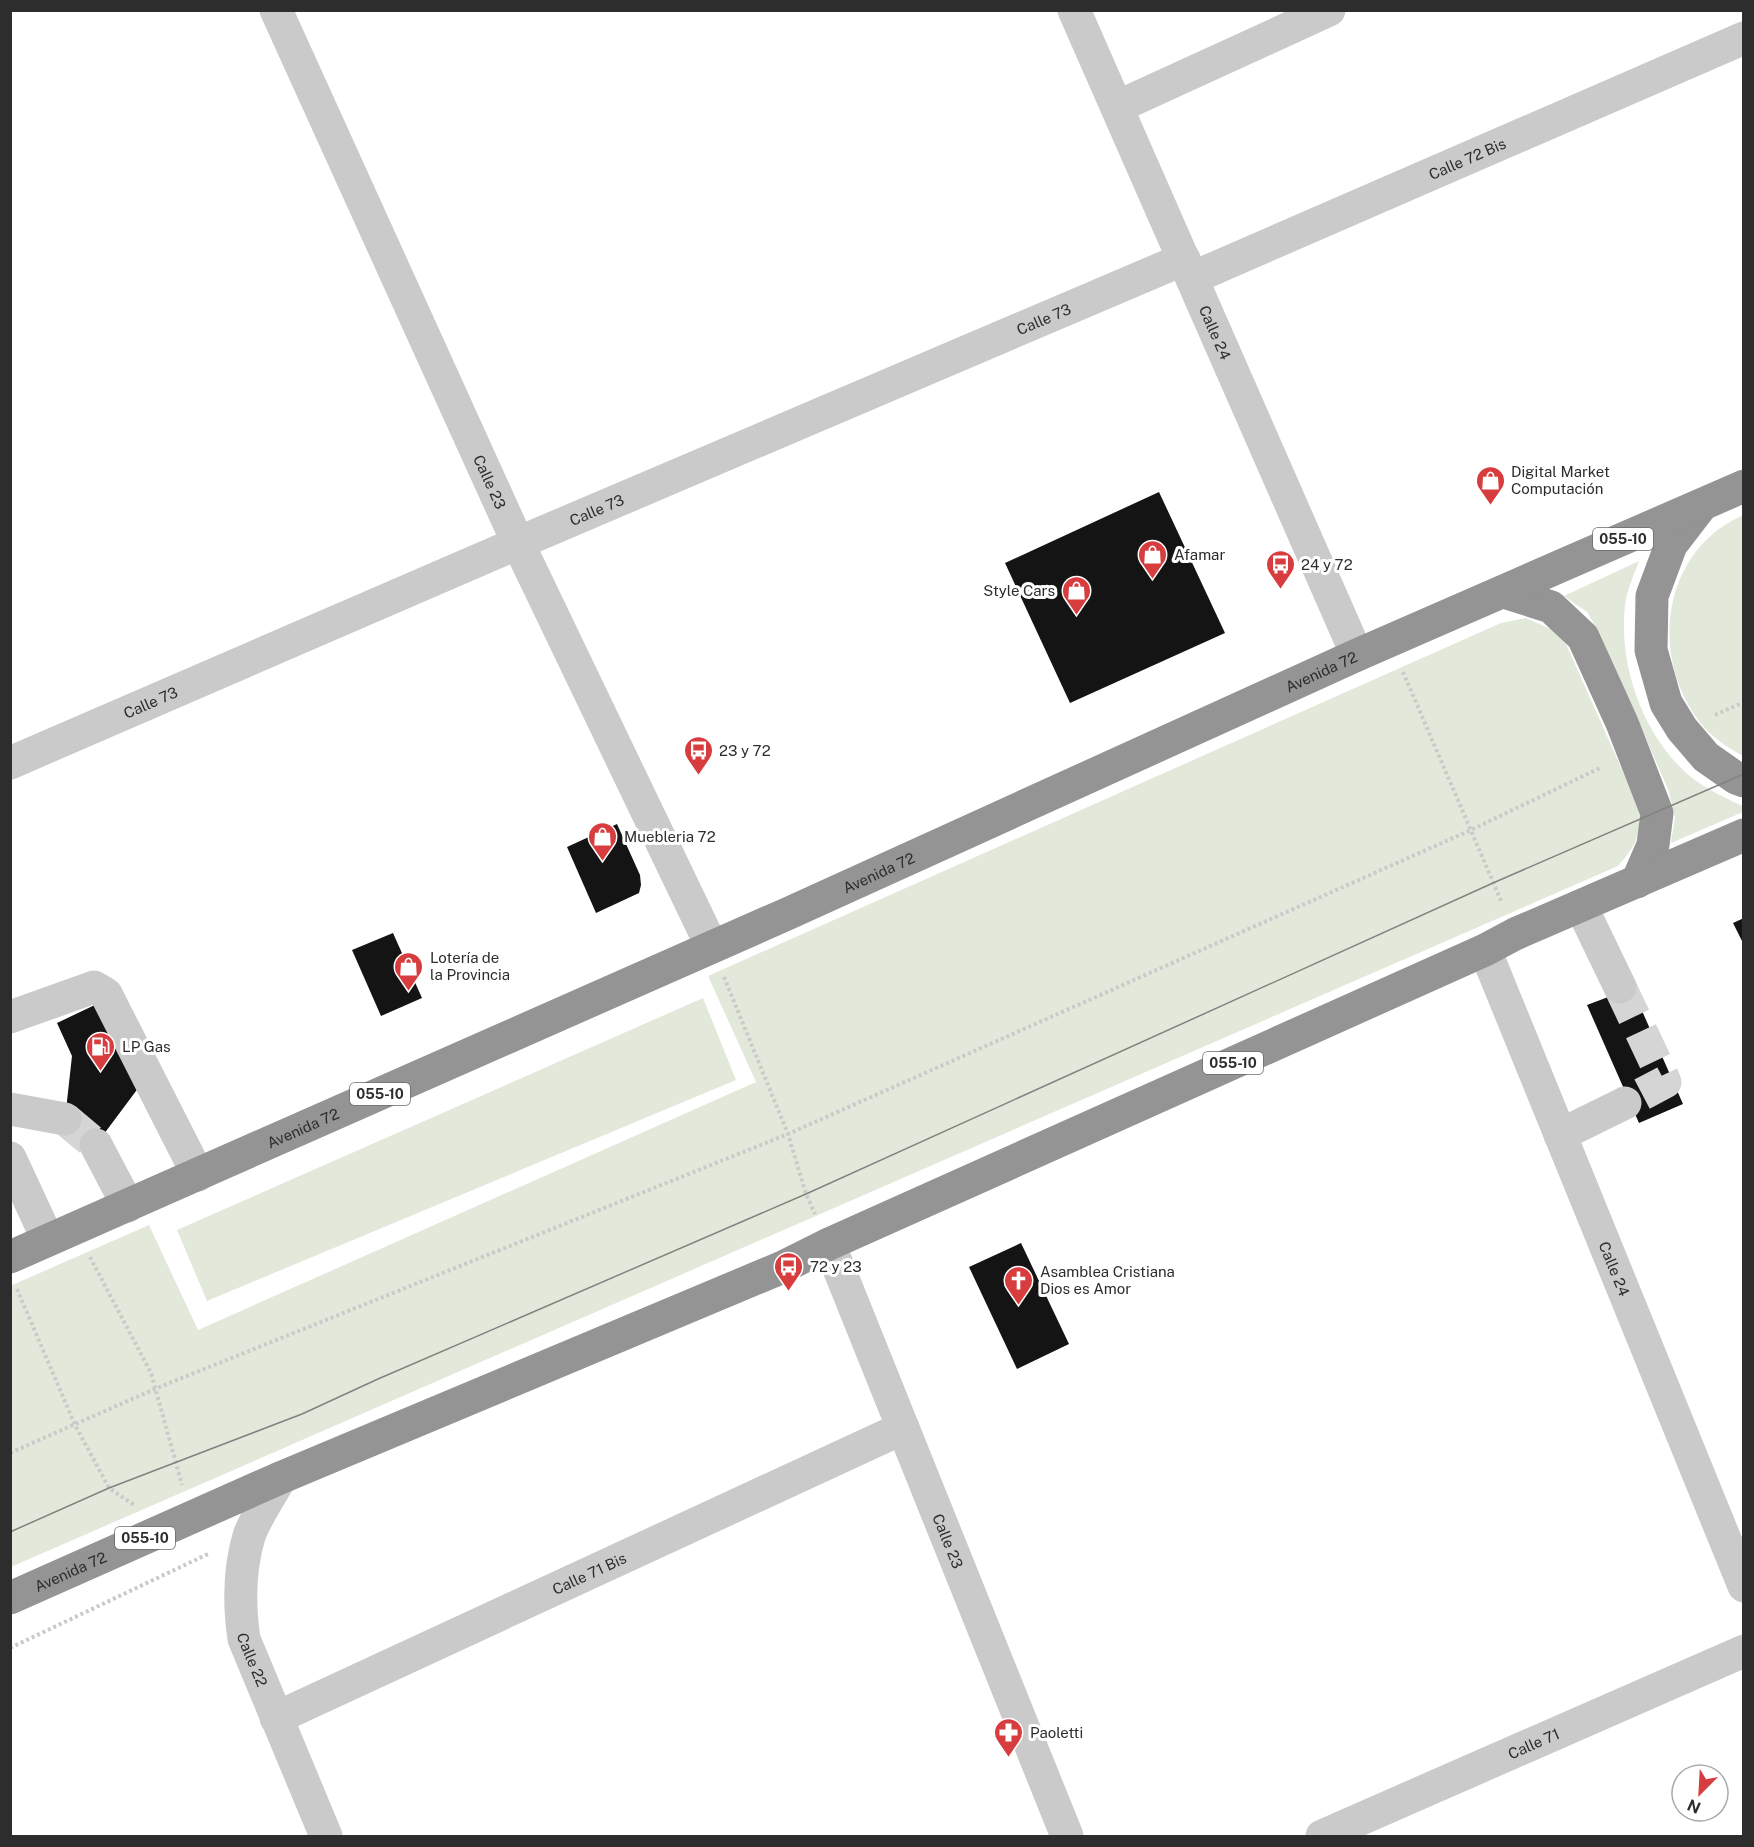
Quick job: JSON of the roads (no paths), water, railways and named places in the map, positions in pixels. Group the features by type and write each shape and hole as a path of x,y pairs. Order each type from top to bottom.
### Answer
{"highway":[{"name":"Avenida 72","path":"13,1271 62,1234 712,947 1357,655 1743,486"},
{"path":"1704,502 1671,545 1652,596 1651,650 1666,703 1682,729 1707,757 1743,781"},
{"path":"1504,592 1551,607 1583,637 1622,723 1657,813 1653,845 1637,882"},
{"name":"Avenida 72","path":"10,1598 280,1478 783,1267 829,1244 1485,950 1515,934 1743,835"}],"street":[{"name":"Calle 23","path":"276,10 518,543 712,947"},
{"name":"Calle 24","path":"1074,10 1357,655"},
{"path":"1117,107 1329,10"},
{"name":"Calle 72 Bis","path":"1188,269 1743,38"},
{"name":"Calle 73","path":"10,763 518,543 1188,269"},
{"path":"1581,906 1620,987"},
{"name":"Calle 24","path":"1485,950 1743,1586"},
{"path":"10,1017 94,987 106,994 198,1174"},
{"path":"1560,1135 1625,1103"},
{"path":"10,1109 64,1119"},
{"path":"96,1145 128,1206"},
{"path":"10,1158 62,1234"},
{"name":"Calle 23","path":"829,1244 1067,1836"},
{"name":"Calle 71 Bis","path":"276,1718 903,1428"},
{"name":"Calle 22","path":"280,1478 249,1534 242,1567 240,1616 244,1639 326,1836"},
{"name":"Calle 71","path":"1322,1836 1743,1651"}],"tunnel":[{"path":"1620,987 1665,1082 1625,1103"},
{"path":"65,1119 96,1145"}],"tram line":[{"path":"10,1532 109,1488 302,1414 806,1194 1493,883 1744,774"}],"place":[{"name":"Digital Market Computación","path":"1490,506"},
{"name":"Afamar","path":"1153,580"},
{"name":"24 y 72","path":"1280,590"},
{"name":"Style Cars","path":"1076,616"},
{"name":"23 y 72","path":"698,776"},
{"name":"Muebleria 72","path":"603,862"},
{"name":"Lotería de la Provincia","path":"409,992"},
{"name":"LP Gas","path":"101,1072"},
{"name":"72 y 23","path":"789,1292"},
{"name":"Asamblea Cristiana Dios es Amor","path":"1019,1306"},
{"name":"Paoletti","path":"1009,1758"}]}
